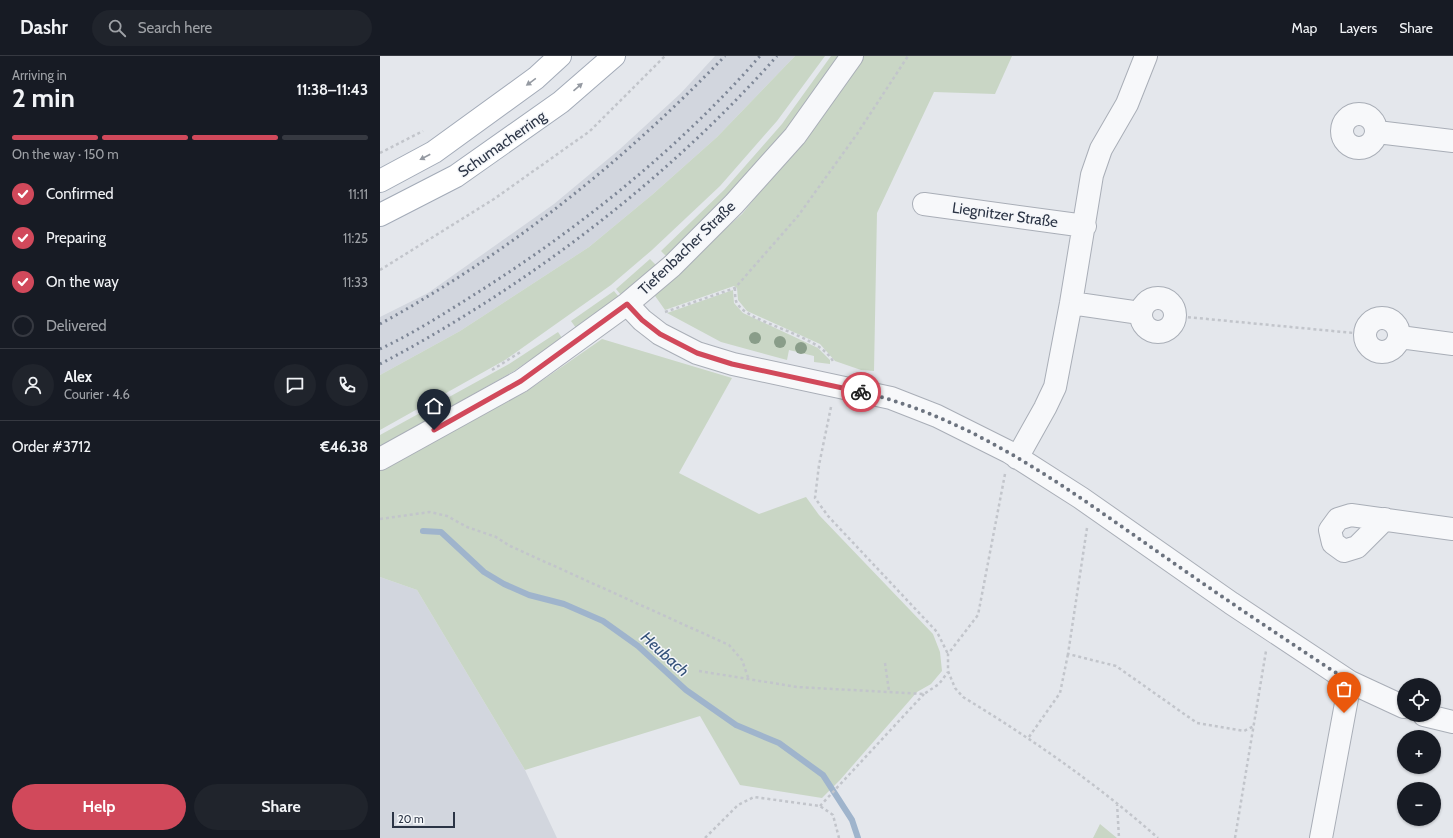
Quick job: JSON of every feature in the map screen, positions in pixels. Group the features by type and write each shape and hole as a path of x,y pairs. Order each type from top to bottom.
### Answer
{"main road":[{"path":"380,181 434,152 536,78 560,56"},
{"name":"Schumacherring","path":"380,215 456,176 561,102 614,56"}],"street":[{"name":"Tiefenbacher Straße","path":"380,460 521,381 627,304 672,266 734,204 795,136 852,56"},
{"path":"1013,455 1046,408 1055,387 1085,226 1092,174 1101,149 1127,104 1146,56"},
{"path":"1376,132 1453,141"},
{"name":"Liegnitzer Straße","path":"924,204 1085,226"},
{"path":"1071,303 1140,313 1146,301 1159,297 1172,303 1176,316"},
{"path":"627,304 642,320 660,334 697,353 732,364 891,398 937,416 1013,455 1091,505 1272,631 1350,682 1397,704"},
{"path":"1364,334 1368,347 1380,353 1393,349 1400,337 1453,344"},
{"path":"1385,519 1453,529"},
{"path":"1321,838 1350,682"},
{"path":"1441,719 1453,722"}],"path":[{"path":"380,270 494,199 590,131 665,56"},
{"path":"642,320 735,288 798,216 857,134 908,56"},
{"path":"735,288 736,301 745,312 819,346 833,360 836,366 836,386 819,465 815,498 828,516 937,632 948,654 948,671 955,688 963,696 1029,737 1117,802 1158,838"},
{"path":"1176,316 1364,334"},
{"path":"486,373 526,349"},
{"path":"948,654 978,615 1013,455"},
{"path":"1029,737 1060,693 1068,654 1091,505"},
{"path":"380,519 430,512 447,516 467,527 496,537 510,546 729,645 742,660 749,680"},
{"path":"1235,838 1267,647 1272,631"},
{"path":"1068,654 1116,666 1197,723 1244,731 1254,726"},
{"path":"885,663 888,691"},
{"path":"699,671 798,687 924,694"},
{"path":"820,806 924,694 939,684 948,671"},
{"path":"705,838 738,805 754,797 820,806 833,816 839,838"},
{"path":"1117,802 1119,838"}],"shaded area":[{"path":"715,56 795,56 717,137 653,194 589,247 460,331 380,375 380,317 428,293 554,204 620,149 681,93"},
{"path":"380,577 417,590 525,770 557,838 380,838"}],"green space":[{"path":"795,56 825,56 777,121 720,186 652,250 611,285 505,360 380,430 380,375 460,331 589,247 653,194 717,137"},
{"path":"831,56 845,56 789,132 668,258 661,251 724,190 782,124"},
{"path":"861,56 1012,56 995,94 934,92 877,213 874,371 861,370 835,361 820,344 747,311 738,300 737,288 734,286 665,310 653,293 742,214 800,143"},
{"path":"650,259 657,266 621,295 616,289"},
{"path":"733,290 734,303 743,313 818,348 830,360 830,364 814,362 814,356 789,350 787,360 721,342 667,313"},
{"path":"614,291 619,297 576,328 571,321"},
{"path":"558,332 562,338 514,371 380,447 380,435 509,364"},
{"path":"602,339 732,378 679,473 759,514 806,497 819,515 933,634 940,652 942,671 931,684 917,692 840,780 822,798 740,785 700,716 525,770 417,590 380,577 380,471 527,391"},
{"path":"1100,824 1117,838 1093,838"}],"waterway":[{"name":"Heubach","path":"423,531 441,532 484,572 504,584 529,595 564,604 603,621 638,646 686,690 736,725 779,743 823,775 852,820 858,838"}],"railway":[{"path":"380,324 474,267 563,203 646,133 725,56"},
{"path":"380,349 415,331 511,271 587,216 661,156 729,90 760,56"},
{"path":"380,364 405,351 477,308 558,253 598,223 636,192 709,127 777,56"}],"way so far":[{"path":"861,392 891,398 937,416 1009,452 1081,498 1231,603 1350,682 1344,713"}],"route":[{"path":"434,430 521,381 627,304 642,320 660,334 697,353 732,364 861,392"}]}
